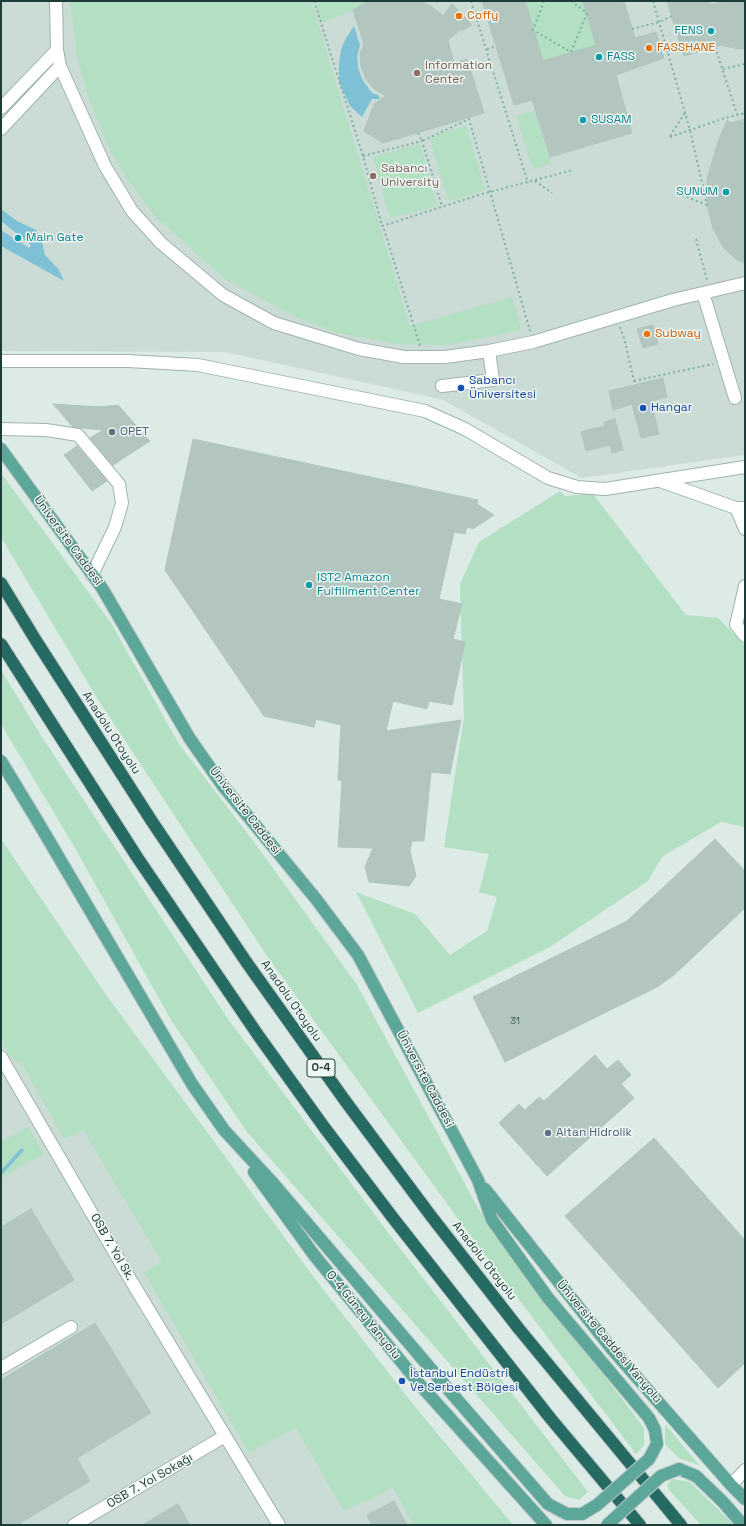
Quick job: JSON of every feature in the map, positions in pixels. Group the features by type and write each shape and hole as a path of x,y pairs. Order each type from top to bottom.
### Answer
{"highway":[{"name":"Anadolu Otoyolu","path":"1,583 35,639 151,820 247,963 346,1102 518,1329 681,1525"},
{"name":"O-4","path":"1,644 137,857 258,1035 324,1127 393,1218 537,1401 640,1525"}],"main road":[{"name":"Üniversite Caddesi","path":"1,448 92,575 123,622 194,744 223,786 316,899 358,955 478,1180"},
{"path":"1,762 192,1084 224,1130 272,1182 548,1504 567,1514 582,1514 597,1505 649,1459 657,1444 655,1430 649,1418 548,1298 492,1220 478,1180"},
{"name":"O-4 Güney Yanyolu","path":"224,1130 319,1261 422,1387 546,1525"},
{"name":"Üniversite Caddesi Yanyolu","path":"478,1180 612,1348 731,1485 745,1499"},
{"path":"606,1525 661,1476 679,1469 696,1476 744,1525"}],"street":[{"path":"56,1 57,50 60,66 106,166 132,211 162,243 223,295 274,323 359,349 404,357 445,357 489,351 533,342 673,300 745,283"},
{"path":"1,108 57,50"},
{"path":"1,129 60,66"},
{"path":"707,292 724,362 735,398"},
{"path":"442,386 493,380 489,351"},
{"path":"1,361 128,361 198,365 425,411 465,429 548,478 577,487 604,489 745,467"},
{"path":"1,429 46,430 78,435 119,484 122,503 115,527 92,575"},
{"path":"659,481 740,508 745,529"},
{"path":"745,586 736,625 745,636"},
{"name":"OSB 7. Yol Sk.","path":"1,1057 126,1273 279,1525"},
{"path":"1,1368 71,1327"},
{"name":"OSB 7. Yol Sokağı","path":"74,1525 225,1436"},
{"path":"731,1485 745,1470"}],"path":[{"path":"314,1 363,156 382,226 489,192 573,170"},
{"path":"471,1 528,183"},
{"path":"544,1 533,30 571,52 587,13 571,1"},
{"path":"653,1 690,130 707,205 682,195"},
{"path":"632,29 659,22 672,16"},
{"path":"487,49 496,46"},
{"path":"715,47 737,115"},
{"path":"667,52 682,48"},
{"path":"722,69 745,64"},
{"path":"685,113 670,137 725,118 745,113"},
{"path":"363,156 422,141 469,119 533,342"},
{"path":"418,133 422,141 442,207"},
{"path":"534,181 552,193"},
{"path":"384,228 423,357"},
{"path":"696,239 707,292"},
{"path":"624,338 635,385"},
{"path":"634,381 724,362"}],"shaded area":[{"name":"Sabancı University","path":"1,1 745,1 745,455 582,478 443,400 413,393 225,352 1,351"},
{"path":"1,839 106,995 315,1279 416,1408 513,1525 1,1525"}],"green space":[{"path":"70,1 311,1 410,326 512,297 521,330 447,345 396,344 337,333 294,316 225,279 153,214 126,177 108,146 89,99 77,57"},
{"path":"314,1 369,1 353,10 321,23"},
{"path":"525,1 583,1 596,45 543,61"},
{"path":"534,111 551,164 533,169 516,116"},
{"path":"466,126 485,190 449,201 429,137"},
{"path":"420,144 437,206 390,218 373,157"},
{"path":"1,473 111,623 179,744 257,846 357,985 478,1208 644,1428 644,1445 636,1454 464,1227 267,956 95,695 1,537"},
{"path":"560,491 565,496 593,494 686,615 718,618 745,646 745,827 721,822 663,856 648,881 550,947 418,1013 356,892 415,914 450,955 487,931 497,897 479,892 489,854 444,847 464,717 460,584 479,542"},
{"path":"1,670 42,737 228,1019 399,1247 588,1492 579,1500 565,1496 247,1132 171,1020 75,848 1,724"},
{"path":"1,839 106,995 315,1279 416,1408 513,1525 414,1525 393,1488 344,1511 296,1428 249,1453 144,1272 162,1262 83,1130 64,1139 23,1066 8,1054 1,1039"},
{"path":"28,1127 44,1154 1,1178 1,1142"},
{"path":"665,1424 699,1465 680,1459 665,1444"},
{"path":"672,1479 690,1482 734,1525 701,1525 669,1490 667,1485"}],"water":[{"path":"354,26 360,45 357,57 358,67 362,79 372,93 378,95 380,99 372,99 362,117 350,106 339,82 341,50 345,40"},
{"path":"1,209 17,221 36,230 42,241 45,255 59,270 64,281 1,246 1,230 29,248 31,245 1,221"}],"building":[{"name":"Information Center","path":"369,1 420,1 431,6 443,16 452,4 472,25 462,31 461,29 448,40 454,63 467,59 484,113 383,143 364,131 374,104 386,96 373,88 366,79 361,66 360,54 364,44 353,10"},
{"name":"FASS","path":"482,1 525,1 543,61 596,45 583,1 624,1 635,38 656,32 664,58 616,75 632,133 550,157 532,100 514,105"},
{"name":"FENS","path":"667,1 708,1 710,5 723,1 745,1 745,48 738,49 721,45 684,56"},
{"name":"SUNUM","path":"745,119 745,263 737,260 723,247 713,228 707,205 707,179 718,142 727,120 731,123"},
{"name":"Subway","path":"653,325 658,344 643,348 637,329"},
{"name":"Hangar","path":"663,378 667,397 651,401 659,434 641,438 632,404 613,410 609,391"},
{"path":"53,404 99,407 118,405 150,441 113,465 90,438 103,430 73,427"},
{"path":"615,419 623,450 612,453 610,445 586,451 581,432 605,426 604,422"},
{"name":"IST2 Amazon Fulfillment Center","path":"193,439 478,500 477,504 494,515 473,529 467,527 465,534 454,532 439,599 462,604 453,639 465,642 452,705 429,701 427,709 393,701 386,731 461,720 450,774 431,772 424,841 412,841 410,851 416,876 409,886 369,882 365,867 373,848 338,847 342,781 338,780 341,725 316,719 314,727 264,716 165,570"},
{"path":"77,446 107,481 92,491 64,455"},
{"path":"715,839 745,871 745,908 674,975 657,987 505,1062 473,997 627,921"},
{"path":"595,1055 607,1069 618,1060 631,1075 621,1084 634,1098 547,1176 499,1123 519,1104 525,1110 539,1097 544,1101"},
{"path":"654,1138 745,1240 745,1363 718,1388 565,1216"},
{"path":"31,1209 74,1280 1,1324 1,1227"},
{"path":"95,1323 151,1413 77,1458 90,1481 17,1525 1,1525 1,1380"},
{"path":"394,1501 407,1525 372,1525 367,1515"},
{"path":"178,1504 190,1525 142,1525"}],"waterway":[{"path":"1,1173 22,1150"}],"place":[{"name":"Coffy","path":"459,16"},
{"name":"FENS","path":"711,31"},
{"name":"FASSHANE","path":"649,48"},
{"name":"FASS","path":"599,57"},
{"name":"Information Center","path":"417,73"},
{"name":"SUSAM","path":"583,120"},
{"name":"Sabancı University","path":"373,176"},
{"name":"SUNUM","path":"726,192"},
{"name":"Main Gate","path":"18,238"},
{"name":"Subway","path":"647,334"},
{"name":"Sabancı Üniversitesi","path":"461,388"},
{"name":"Hangar","path":"643,408"},
{"name":"OPET","path":"112,432"},
{"name":"IST2 Amazon Fulfillment Center","path":"309,585"},
{"name":"Altan Hidrolik","path":"548,1133"},
{"name":"İstanbul Endüstri Ve Serbest Bölgesi","path":"402,1381"}]}
